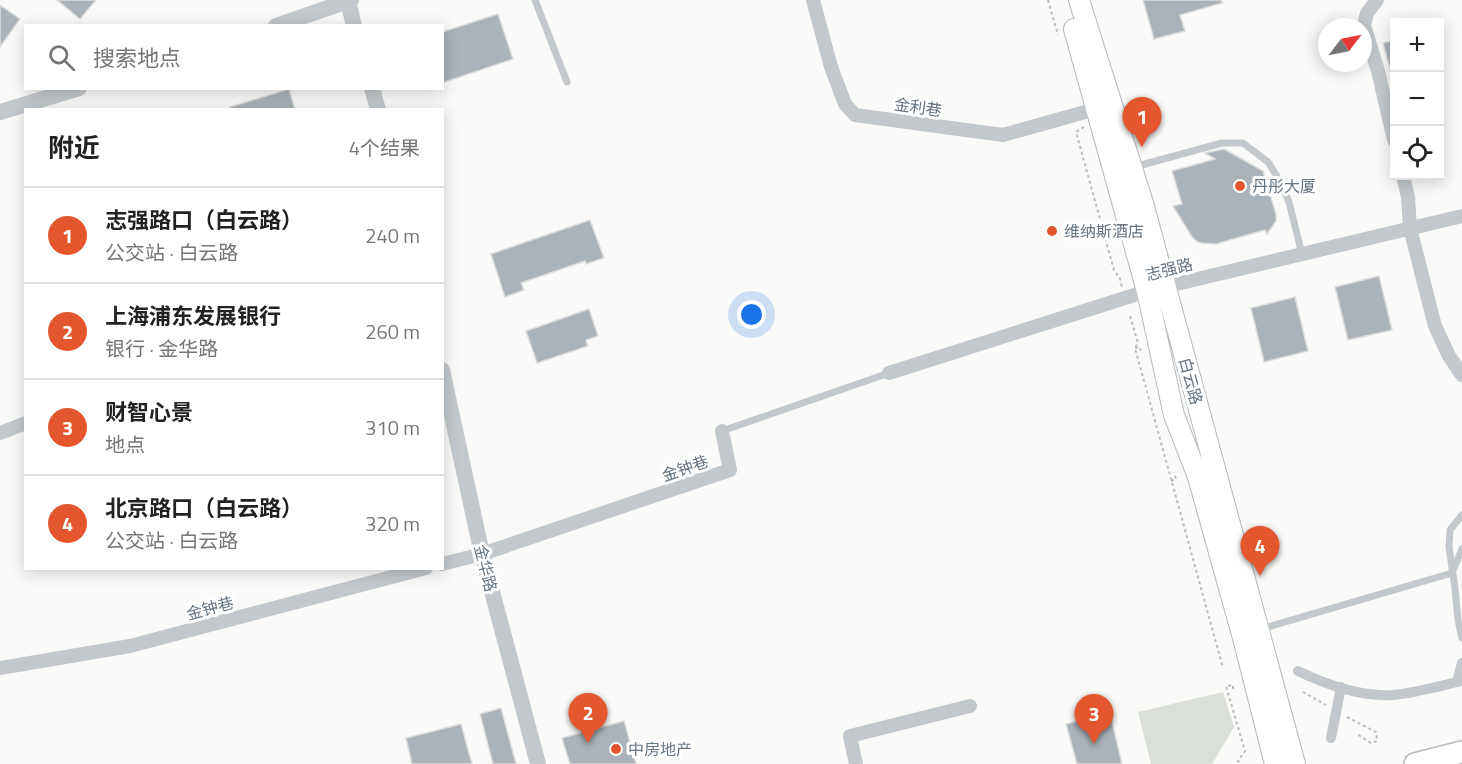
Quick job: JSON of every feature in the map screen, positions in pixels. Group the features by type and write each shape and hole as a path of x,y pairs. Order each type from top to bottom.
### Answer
{"main road":[{"name":"白云路","path":"1066,0 1096,109 1156,289 1258,630 1294,764"},
{"name":"白云路","path":"1079,0 1143,203 1174,415 1198,477 1275,764"},
{"path":"1415,764 1462,752"}],"street":[{"path":"282,24 348,0 354,24"},
{"name":"金利巷","path":"813,0 831,67 845,105 855,115 1003,135 1096,109"},
{"path":"1377,0 1367,13 1364,25 1392,126"},
{"path":"0,111 72,90"},
{"path":"373,90 377,108"},
{"path":"1404,180 1408,197 1410,228 1435,326 1449,356 1462,375"},
{"name":"志强路","path":"889,373 1156,289 1462,216"},
{"name":"金华路","path":"444,379 482,554 538,764"},
{"path":"0,433 24,424"},
{"name":"金钟巷","path":"444,564 482,554 730,470 722,431"},
{"name":"金钟巷","path":"0,668 130,646 418,570"},
{"path":"1298,671 1318,681 1363,694 1392,695 1417,692 1459,681 1462,663"},
{"path":"1331,738 1341,687"},
{"path":"856,764 850,736 970,706"}],"lane":[{"path":"535,0 567,82"},
{"path":"1132,168 1222,143 1243,143 1268,162 1280,181 1289,202 1302,254"},
{"path":"722,431 889,373"},
{"path":"1462,515 1450,530 1449,547 1462,638"},
{"path":"1452,573 1462,549"},
{"path":"1258,630 1452,573"}],"path":[{"path":"1084,127 1076,132 1099,220 1114,270 1120,279 1122,288"},
{"path":"1080,129 1080,134"},
{"path":"1130,316 1138,343 1135,348 1223,668"},
{"path":"1135,348 1140,347 1141,353"},
{"path":"1171,482 1176,479 1174,472"},
{"path":"1217,645 1221,644"},
{"path":"1233,689 1233,685 1226,686 1245,751 1238,761 1242,764"},
{"path":"1302,692 1376,732 1377,741 1371,743 1357,734"}],"shaded area":[{"path":"1223,692 1234,727 1212,764 1151,764 1138,712"}],"building":[{"path":"57,0 96,0 80,19"},
{"path":"1143,0 1221,0 1222,3 1180,15 1185,31 1154,39"},
{"path":"0,5 20,19 0,47"},
{"path":"498,14 513,59 444,82 444,31"},
{"path":"1390,41 1390,69 1383,43"},
{"path":"289,90 294,108 230,108"},
{"path":"1224,149 1263,171 1276,221 1267,234 1265,230 1216,244 1198,242 1192,237 1173,206 1182,204 1172,171 1215,159 1205,153"},
{"path":"590,220 604,258 586,264 585,261 521,283 524,290 505,297 491,254"},
{"path":"1379,276 1392,330 1348,340 1335,287"},
{"path":"1295,297 1308,351 1264,362 1251,308"},
{"path":"589,309 598,336 586,340 588,346 537,363 526,331"},
{"path":"501,708 516,764 493,764 480,714"},
{"path":"1110,713 1122,764 1077,764 1066,724"},
{"path":"624,721 636,764 570,764 562,738"},
{"path":"461,724 472,764 412,764 406,738"}],"place":[{"name":"志强路口（白云路）","path":"1142,147"},
{"name":"丹彤大厦","path":"1240,186"},
{"name":"维纳斯酒店","path":"1052,231"},
{"name":"北京路口（白云路）","path":"1260,576"},
{"name":"上海浦东发展银行","path":"588,743"},
{"name":"财智心景","path":"1094,744"},
{"name":"中房地产","path":"616,749"}]}
